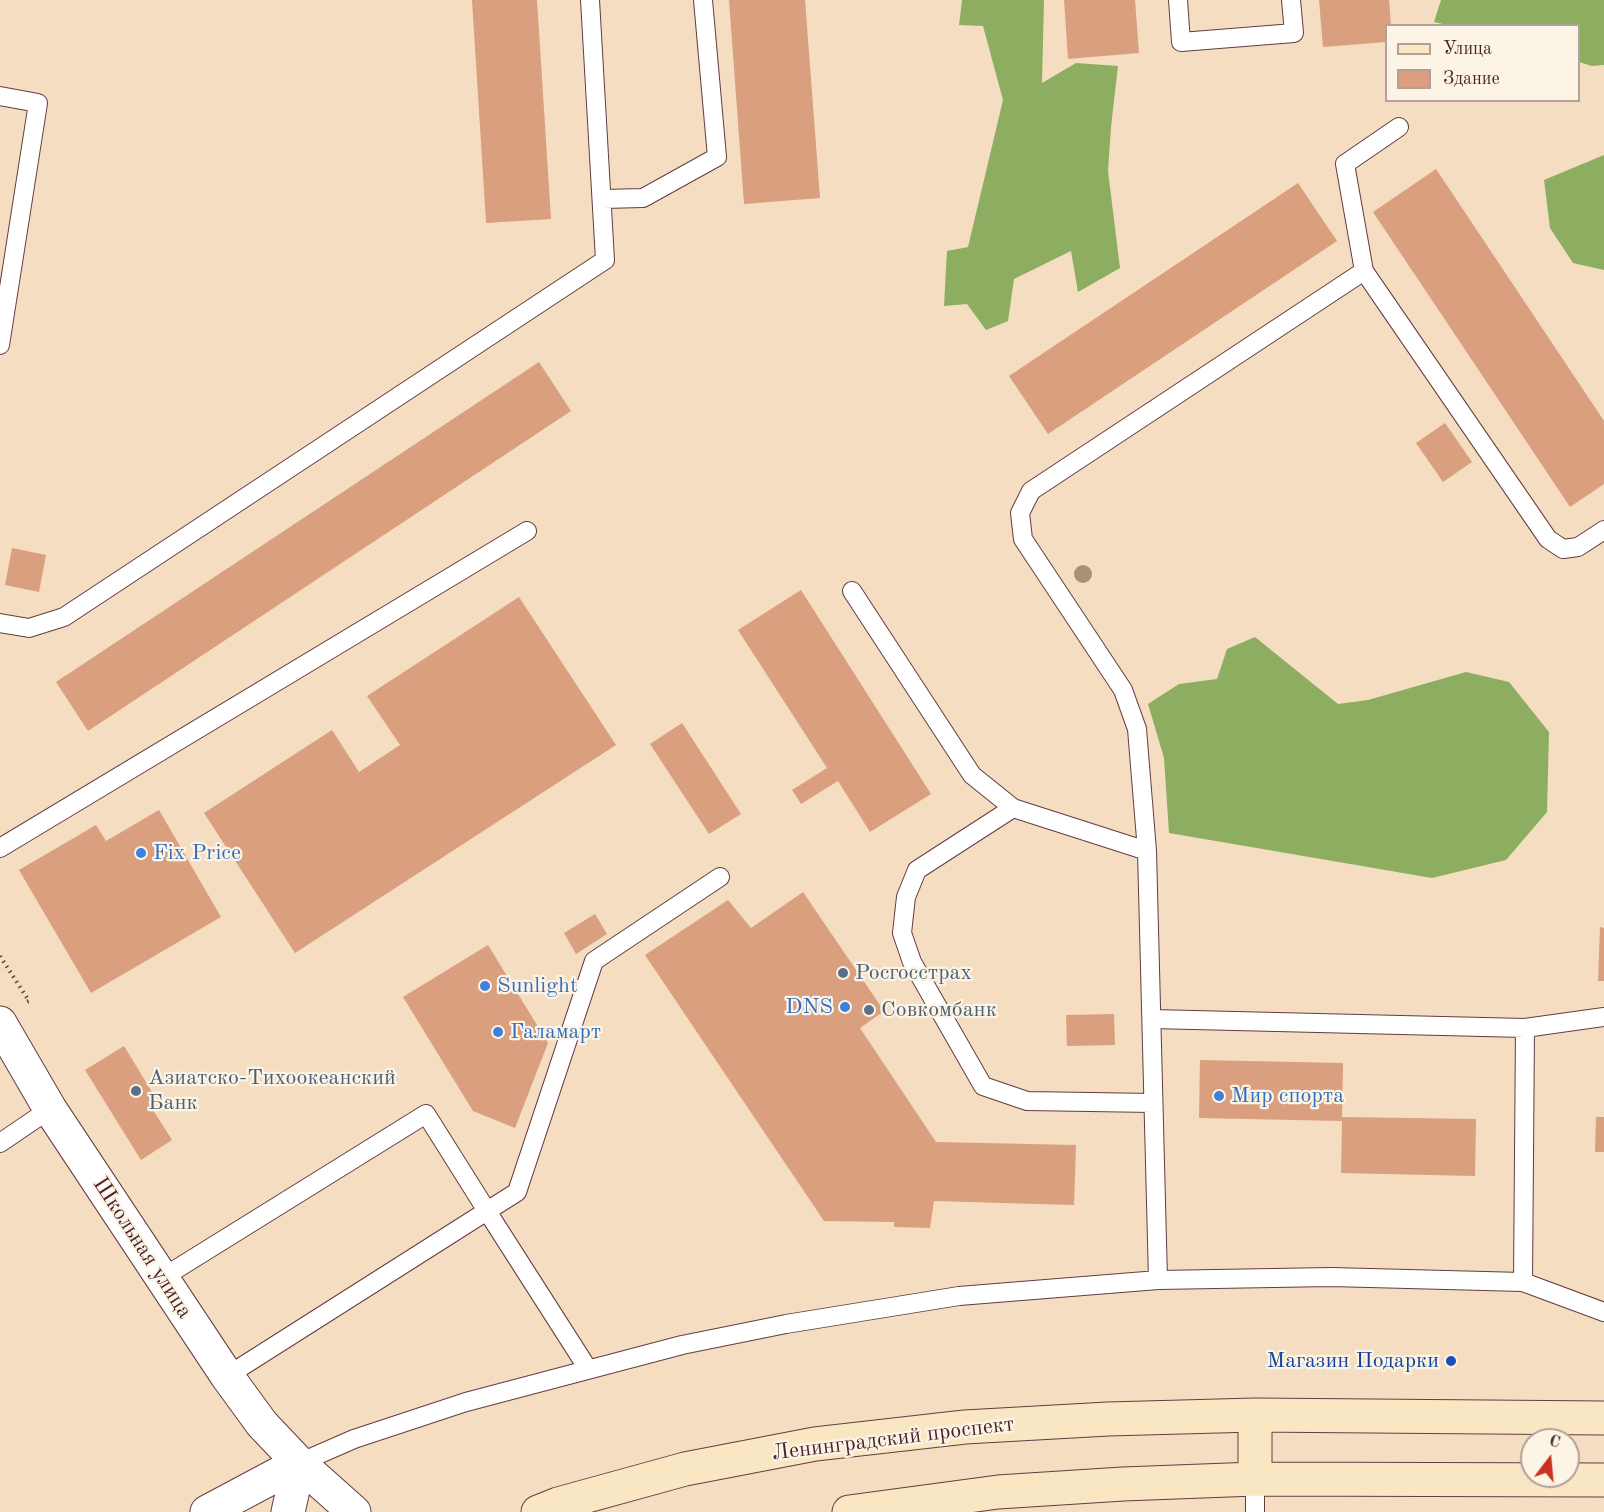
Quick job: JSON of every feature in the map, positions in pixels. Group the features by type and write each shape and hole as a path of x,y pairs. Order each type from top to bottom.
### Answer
{"main road":[{"name":"Ленинградский проспект","path":"538,1512 558,1504 685,1469 815,1444 965,1427 1108,1419 1255,1415 1604,1418"},
{"path":"1255,1415 1255,1479"},
{"path":"849,1512 997,1502 1123,1484 1255,1479 1604,1480"}],"street":[{"name":"Школьная улица","path":"0,1023 50,1109 227,1376 262,1424 299,1463 354,1512"},
{"path":"207,1512 299,1463"},
{"path":"288,1512 299,1463"}],"lane":[{"path":"0,623 29,628 64,616 605,260 590,0"},
{"path":"603,199 643,198 717,157 704,0"},
{"path":"1178,0 1180,42 1294,33 1292,0"},
{"path":"0,96 38,103 0,345"},
{"path":"1399,127 1345,164 1364,271 1548,539 1563,549 1578,547 1604,530"},
{"path":"1158,1280 1147,851 1137,729 1124,690 1023,539 1020,513 1031,490 1364,271"},
{"path":"0,848 526,531"},
{"path":"852,591 972,775 1012,808 1147,851"},
{"path":"1012,808 917,870 906,897 902,933 912,962 983,1086 1027,1101 1153,1103"},
{"path":"227,1376 517,1192 594,961 720,877"},
{"path":"1152,1019 1525,1028 1604,1017"},
{"path":"1523,1282 1525,1028"},
{"path":"0,1143 50,1109"},
{"path":"162,1278 426,1114 588,1369"},
{"path":"299,1463 354,1439 454,1406 588,1369 786,1324 959,1296 1158,1280 1331,1277 1523,1282 1604,1312"},
{"path":"1255,1479 1255,1512"}],"path":[{"path":"0,956 29,1001"}],"green space":[{"path":"962,0 1044,0 1042,83 1076,63 1118,66 1108,171 1120,268 1078,292 1071,251 1014,279 1008,321 986,330 967,304 944,306 947,251 968,247 1003,100 983,26 959,25"},
{"path":"1441,0 1604,0 1604,65 1592,66 1580,62 1580,24 1443,24 1434,22"},
{"path":"1604,155 1604,270 1573,263 1550,228 1544,180"},
{"path":"1255,637 1338,704 1368,700 1466,672 1509,682 1549,732 1547,812 1506,860 1432,878 1169,833 1164,758 1148,704 1179,684 1217,679 1227,649"}],"building":[{"path":"472,0 537,0 551,219 486,223"},
{"path":"729,0 805,0 820,198 744,204"},
{"path":"1064,0 1135,0 1139,53 1068,59"},
{"path":"1319,0 1389,0 1391,24 1385,24 1385,42 1323,47"},
{"path":"1436,169 1604,421 1604,484 1570,507 1373,212"},
{"path":"1298,183 1337,241 1048,434 1009,376"},
{"path":"539,362 571,411 88,731 56,682"},
{"path":"1445,423 1472,462 1443,482 1416,443"},
{"path":"12,548 46,555 39,592 5,585"},
{"path":"801,590 931,794 870,832 838,781 801,804 792,790 827,768 738,630"},
{"path":"519,597 616,745 295,953 204,813 332,730 359,772 400,745 367,696"},
{"path":"682,723 741,814 709,834 650,744"},
{"path":"159,810 221,917 91,993 19,870 96,825 106,841"},
{"path":"803,892 884,1011 860,1028 936,1142 1076,1145 1074,1205 934,1201 930,1228 894,1227 894,1222 824,1221 645,955 728,900 751,928"},
{"path":"595,914 607,934 576,954 564,933"},
{"path":"1600,927 1604,928 1604,981 1598,981"},
{"path":"488,945 548,1043 515,1128 473,1111 403,997"},
{"path":"1114,1014 1115,1045 1067,1046 1066,1015"},
{"path":"124,1046 155,1097 148,1102 172,1140 141,1160 85,1070"},
{"path":"1200,1060 1343,1063 1342,1117 1476,1119 1475,1176 1341,1173 1342,1121 1199,1118"},
{"path":"1596,1117 1604,1117 1604,1152 1595,1152"}],"place":[{"name":"Fix Price","path":"141,853"},
{"name":"Росгосстрах","path":"843,973"},
{"name":"Sunlight","path":"485,986"},
{"name":"DNS","path":"845,1007"},
{"name":"Совкомбанк","path":"869,1010"},
{"name":"Галамарт","path":"498,1032"},
{"name":"Азиатско-Тихоокеанский Банк","path":"136,1091"},
{"name":"Мир спорта","path":"1219,1096"},
{"name":"Магазин Подарки","path":"1451,1361"}]}
